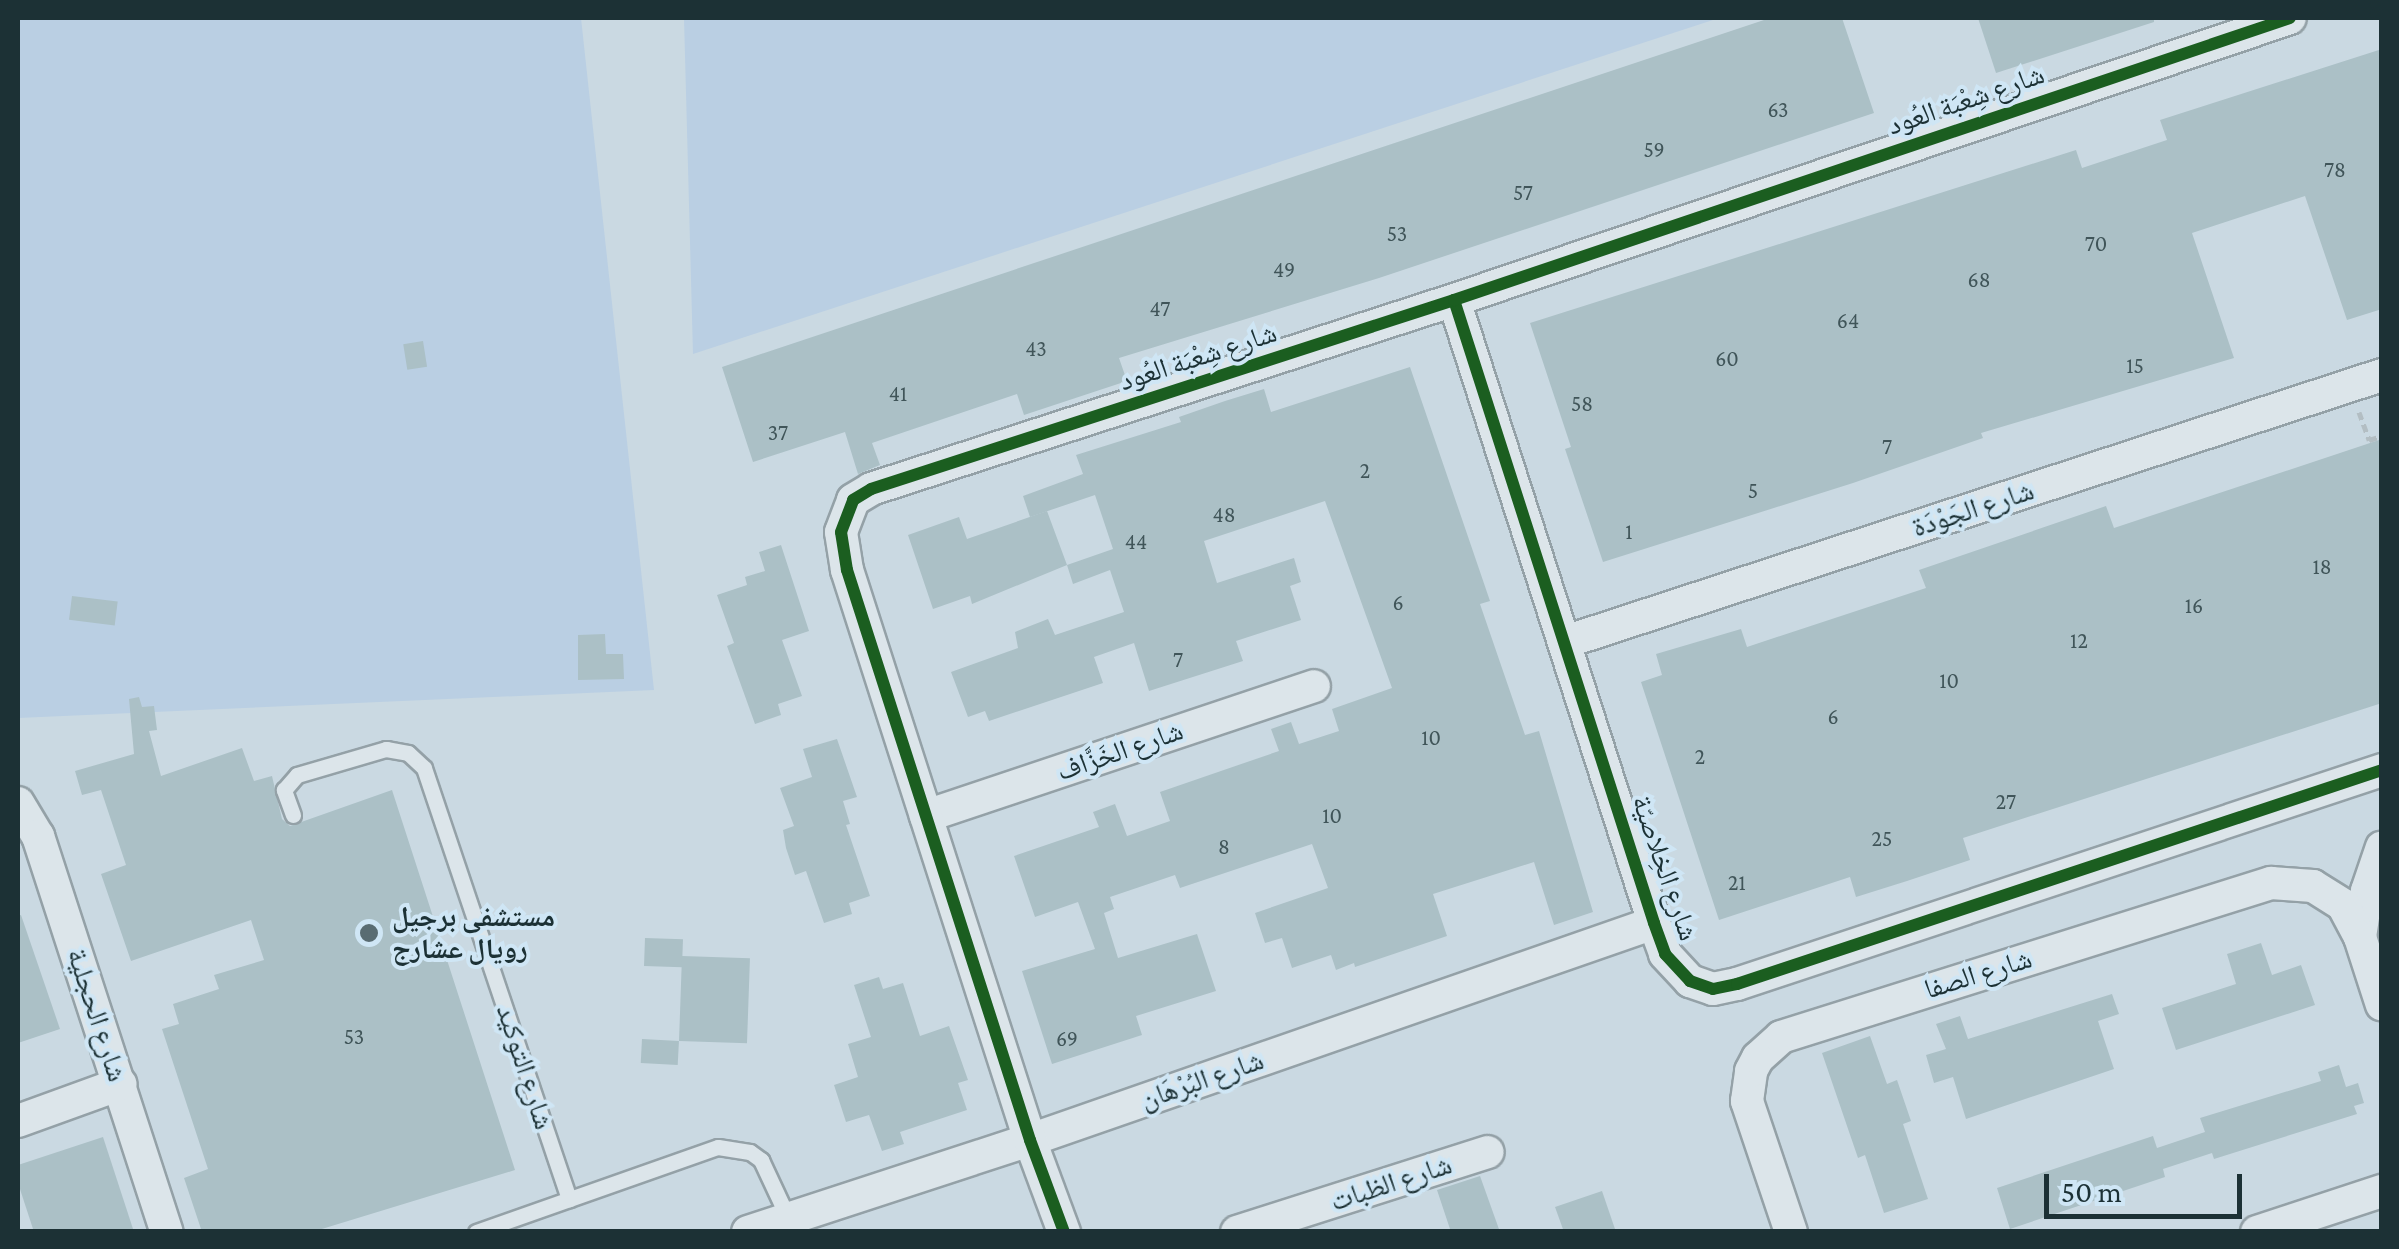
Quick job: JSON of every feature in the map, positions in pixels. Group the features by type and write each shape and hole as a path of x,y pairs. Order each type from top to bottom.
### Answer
{"street":[{"name":"شارع شِعْبَة العُود","path":"1064,1232 1030,1140 844,558 842,519 853,500 872,489 1454,300 2290,18"},
{"name":"شارع الخِلاصيّة","path":"1454,300 1665,954 1680,974 1701,986 1725,988 2382,770"},
{"name":"شارع الجَوْدَة","path":"1565,642 2382,375"},
{"name":"شارع الخَزَّاف","path":"926,816 1314,686"},
{"name":"شارع الحجلية","path":"18,803 38,836 167,1232"},
{"path":"2382,848 2372,872 2360,937 2382,1004"},
{"name":"شارع الصفا","path":"1791,1232 1747,1101 1751,1072 1758,1058 1780,1037 2271,883 2294,882 2330,894 2342,905 2360,937"},
{"name":"شارع البُرْهَان","path":"748,1232 1030,1140 1654,923"},
{"path":"18,1120 120,1084"},
{"name":"شارع الظبات","path":"1237,1232 1488,1152"},
{"path":"2258,1232 2382,1191"}],"lane":[{"name":"شارع التوكيد","path":"293,815 284,790 297,776 386,749 408,753 424,768 569,1199"},
{"path":"476,1232 718,1148 734,1147 761,1160 788,1218"}],"path":[{"path":"2350,386 2369,440 2382,436"}],"shaded area":[{"path":"18,18 581,18 654,690 18,718"},
{"path":"684,18 1719,18 693,354"}],"building":[{"path":"1770,18 1842,18 1874,113 1379,278 1119,358 1127,381 1024,415 1017,394 872,443 880,465 858,474 845,432 753,462 722,367"},
{"path":"1978,18 2154,18 2154,22 1996,73"},
{"path":"2382,49 2382,309 2347,320 2305,196 2192,233 2234,358 1981,433 1983,438 1853,483 1603,562 1565,449 1571,447 1530,323 2076,150 2082,168 2167,140 2160,120"},
{"path":"423,341 427,367 407,370 403,344"},
{"path":"1410,367 1490,601 1480,604 1525,735 1539,731 1593,912 1554,925 1534,862 1433,894 1447,936 1355,967 1354,963 1336,970 1331,955 1292,968 1282,938 1265,943 1255,913 1328,888 1312,844 1180,888 1175,875 1110,897 1114,909 1104,913 1118,958 1197,934 1216,991 1136,1016 1142,1035 1052,1064 1022,971 1095,949 1078,902 1035,917 1014,856 1099,827 1093,812 1115,804 1127,836 1170,821 1160,792 1279,751 1271,729 1291,722 1299,744 1339,731 1332,709 1392,688 1325,501 1204,541 1217,583 1294,558 1301,582 1290,586 1301,620 1236,641 1243,661 1149,691 1134,643 1094,657 1103,683 989,721 985,711 968,717 951,672 1018,648 1015,632 1048,619 1055,635 1124,612 1110,570 1073,584 1067,565 1113,549 1095,495 1030,517 1023,496 1083,474 1076,455 1181,422 1179,417 1225,401 1264,389 1271,412"},
{"path":"2382,439 2382,703 1963,838 1970,860 1907,881 1856,897 1850,877 1719,920 1641,682 1662,675 1656,654 1741,629 1747,647 1926,588 1919,570 2106,506 2114,528"},
{"path":"1047,511 1067,565 972,604 970,596 933,609 908,535 959,517 967,539"},
{"path":"781,545 809,631 782,640 802,696 778,704 781,715 755,724 727,646 734,643 717,595 747,585 745,577 765,571 759,552"},
{"path":"72,596 118,602 115,625 69,620"},
{"path":"605,634 606,654 623,654 624,679 578,680 578,635"},
{"path":"139,697 142,707 154,706 157,730 149,731 161,776 242,748 254,781 272,776 282,819 290,826 392,790 515,1170 312,1232 202,1232 184,1178 208,1169 162,1029 179,1024 173,1004 219,989 214,975 264,960 251,920 131,961 101,874 126,865 101,790 82,795 75,771 134,754 129,699"},
{"path":"837,739 857,797 843,801 850,824 846,825 870,896 849,903 852,914 824,923 806,871 795,875 786,848 783,830 794,826 780,788 812,777 803,749"},
{"path":"21,915 60,1029 18,1043 18,916"},
{"path":"645,938 683,939 682,967 644,966"},
{"path":"2261,943 2272,975 2301,965 2315,1005 2176,1050 2162,1008 2236,984 2227,954"},
{"path":"682,956 750,958 747,1043 679,1041"},
{"path":"879,977 883,989 903,983 920,1036 949,1026 968,1080 958,1083 967,1110 900,1132 904,1144 882,1151 869,1115 846,1122 834,1085 858,1077 848,1044 871,1037 854,985"},
{"path":"2112,994 2119,1014 2098,1021 2114,1069 1966,1119 1953,1077 1934,1083 1926,1055 1946,1049 1936,1024 1960,1016 1968,1039"},
{"path":"1870,1036 1887,1084 1897,1080 1911,1121 1903,1124 1928,1199 1884,1213 1865,1155 1858,1158 1822,1053"},
{"path":"642,1039 679,1041 678,1065 641,1063"},
{"path":"2339,1065 2346,1087 2358,1083 2364,1103 2354,1106 2357,1114 2214,1159 2212,1153 2163,1169 2165,1177 2010,1229 1997,1188 2153,1136 2157,1148 2205,1132 2200,1118 2321,1081 2318,1072"},
{"path":"103,1137 134,1232 34,1232 18,1183 18,1165"},
{"path":"1480,1176 1500,1232 1451,1232 1437,1190"},
{"path":"1602,1191 1616,1232 1564,1232 1555,1207"}],"cycle path":[{"path":"1064,1232 1030,1140 847,570 841,532 853,500 871,489 1454,300 2290,18"},
{"path":"1454,300 1654,923 1665,954 1690,981 1713,989 1737,984 2382,770"}],"place":[{"name":"مستشفى برجيل رويال عشارج","path":"369,933"}]}
